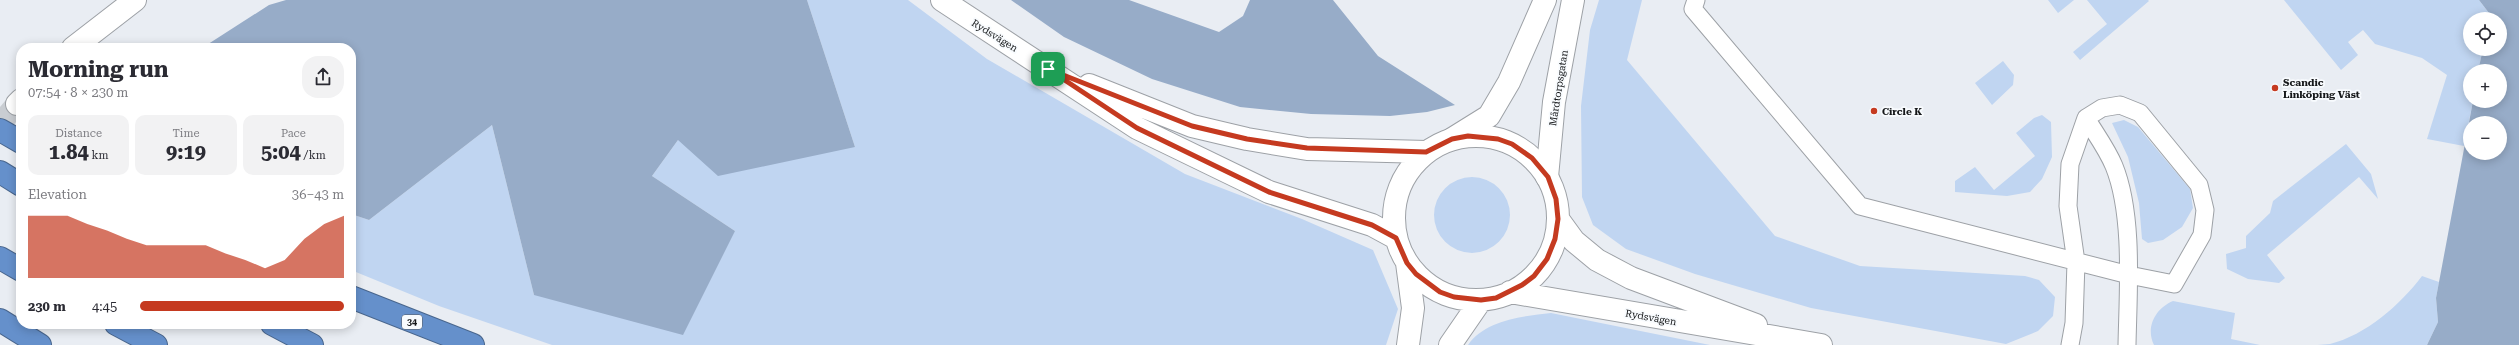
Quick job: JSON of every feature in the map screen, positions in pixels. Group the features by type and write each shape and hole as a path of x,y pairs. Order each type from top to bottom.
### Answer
{"highway":[{"path":"0,130 16,139"},
{"path":"0,172 16,182"},
{"path":"0,258 16,267"},
{"name":"34","path":"356,299 473,345"},
{"path":"0,320 40,345"},
{"path":"126,329 156,345"},
{"path":"282,329 312,345"}],"street":[{"path":"80,43 135,0"},
{"name":"Rydsvägen","path":"942,0 1137,128 1269,192 1372,225 1396,238"},
{"path":"1452,139 1484,136 1512,144 1532,158 1548,177 1556,199 1558,219 1555,239 1547,259 1534,276 1510,292 1481,300 1454,297 1440,292 1416,274 1407,263 1396,238 1394,221 1399,188 1406,174 1426,152 1452,139 1489,116 1509,82 1545,0"},
{"name":"Mårdtorpsgatan","path":"1548,177 1554,102 1573,0"},
{"name":"Rydsvägen","path":"1048,69 1192,126 1247,139 1307,148 1426,152"},
{"name":"Rydsvägen","path":"1558,219 1574,241 1597,260 1631,278 1792,339"},
{"path":"1407,263 1413,308 1408,345"},
{"name":"Rydsvägen","path":"1510,292 1821,345"},
{"path":"1450,345 1481,300"}],"lane":[{"path":"1696,0 1693,9 1860,206 2076,262 2128,276 2174,284 2202,235 2205,210 2199,185 2140,113 2120,105 2102,108 2086,118 2070,164 2068,206 2076,262 2074,323 2070,345"},
{"path":"2086,118 2114,166 2126,216 2128,276 2127,345"}],"shaded area":[{"path":"286,0 807,0 855,147 718,176 678,140 652,176 735,231 683,335 534,295 492,125 369,220 356,216 356,43 210,43 269,5"},
{"path":"807,0 908,0 987,59 1185,174 1302,219 1373,250 1398,309 1386,345 552,345 439,306 356,272 356,216 369,220 492,125 534,295 735,231 652,176 678,140 855,147"},
{"path":"1011,0 1129,0 1219,32 1243,16 1250,0 1333,0 1378,56 1455,105 1427,112 1390,116 1311,114 1240,107 1152,79 1064,37"},
{"path":"1599,0 1642,0 1627,60 1775,236 1860,266 2025,276 2039,280 2055,297 2053,316 2038,331 2006,344 1811,308 1695,274 1626,249 1593,225 1582,197 1581,106 1590,30"},
{"path":"2048,0 2074,0 2058,13"},
{"path":"2087,0 2149,1 2080,60 2073,52 2107,24"},
{"path":"2284,0 2479,0 2488,12 2463,12 2463,56 2481,56 2480,64 2463,64 2463,108 2472,108 2470,116 2463,116 2463,146 2427,139 2447,75 2422,58 2375,44 2363,30 2348,42 2358,55 2341,70"},
{"path":"2479,0 2519,0 2519,345 2427,345 2438,322 2436,298 2463,154 2463,160 2507,160 2507,116 2470,116 2472,108 2507,108 2507,64 2480,64 2481,56 2507,56 2507,12 2488,12"},
{"path":"2003,61 2014,75 2013,85 1992,105 1975,83"},
{"path":"2042,115 2051,122 2052,157 2042,179 2030,192 2007,196 1955,192 1955,181 1975,167 1994,190 2035,156 2016,133 2034,118"},
{"path":"2124,120 2138,127 2190,189 2193,208 2182,227 2163,240 2148,243 2142,239 2139,203 2128,157 2112,123"},
{"path":"2346,144 2371,174 2378,199 2359,177 2267,255 2285,278 2279,283 2248,279 2227,269 2226,254 2246,248 2246,236 2270,213 2273,201"},
{"path":"1472,177 1487,180 1499,188 1507,200 1510,215 1507,230 1499,242 1487,250 1472,253 1457,250 1445,242 1437,230 1434,215 1437,200 1445,188 1457,180"},
{"path":"2422,276 2439,282 2436,298 2438,322 2427,345 2321,345 2343,340 2369,326 2393,308"},
{"path":"2173,301 2235,313 2231,339 2260,345 2154,345 2151,332 2154,319 2162,308"},
{"path":"1551,313 1710,345 1468,345 1484,330 1494,325 1517,318"}],"tunnel":[{"path":"0,124 16,105"}],"place":[{"name":"Scandic Linköping Väst","path":"2275,88"},
{"name":"Circle K","path":"1874,111"}],"route":[{"path":"1048,69 1192,126 1247,139 1307,148 1426,152 1452,139 1468,136 1484,136 1498,139 1512,144 1532,158 1548,177 1556,199 1558,219 1555,239 1547,259 1534,276 1510,292 1496,298 1481,300 1454,297 1440,292 1427,284 1416,274 1407,263 1396,238 1372,225 1269,192 1137,128 1048,69"}]}
